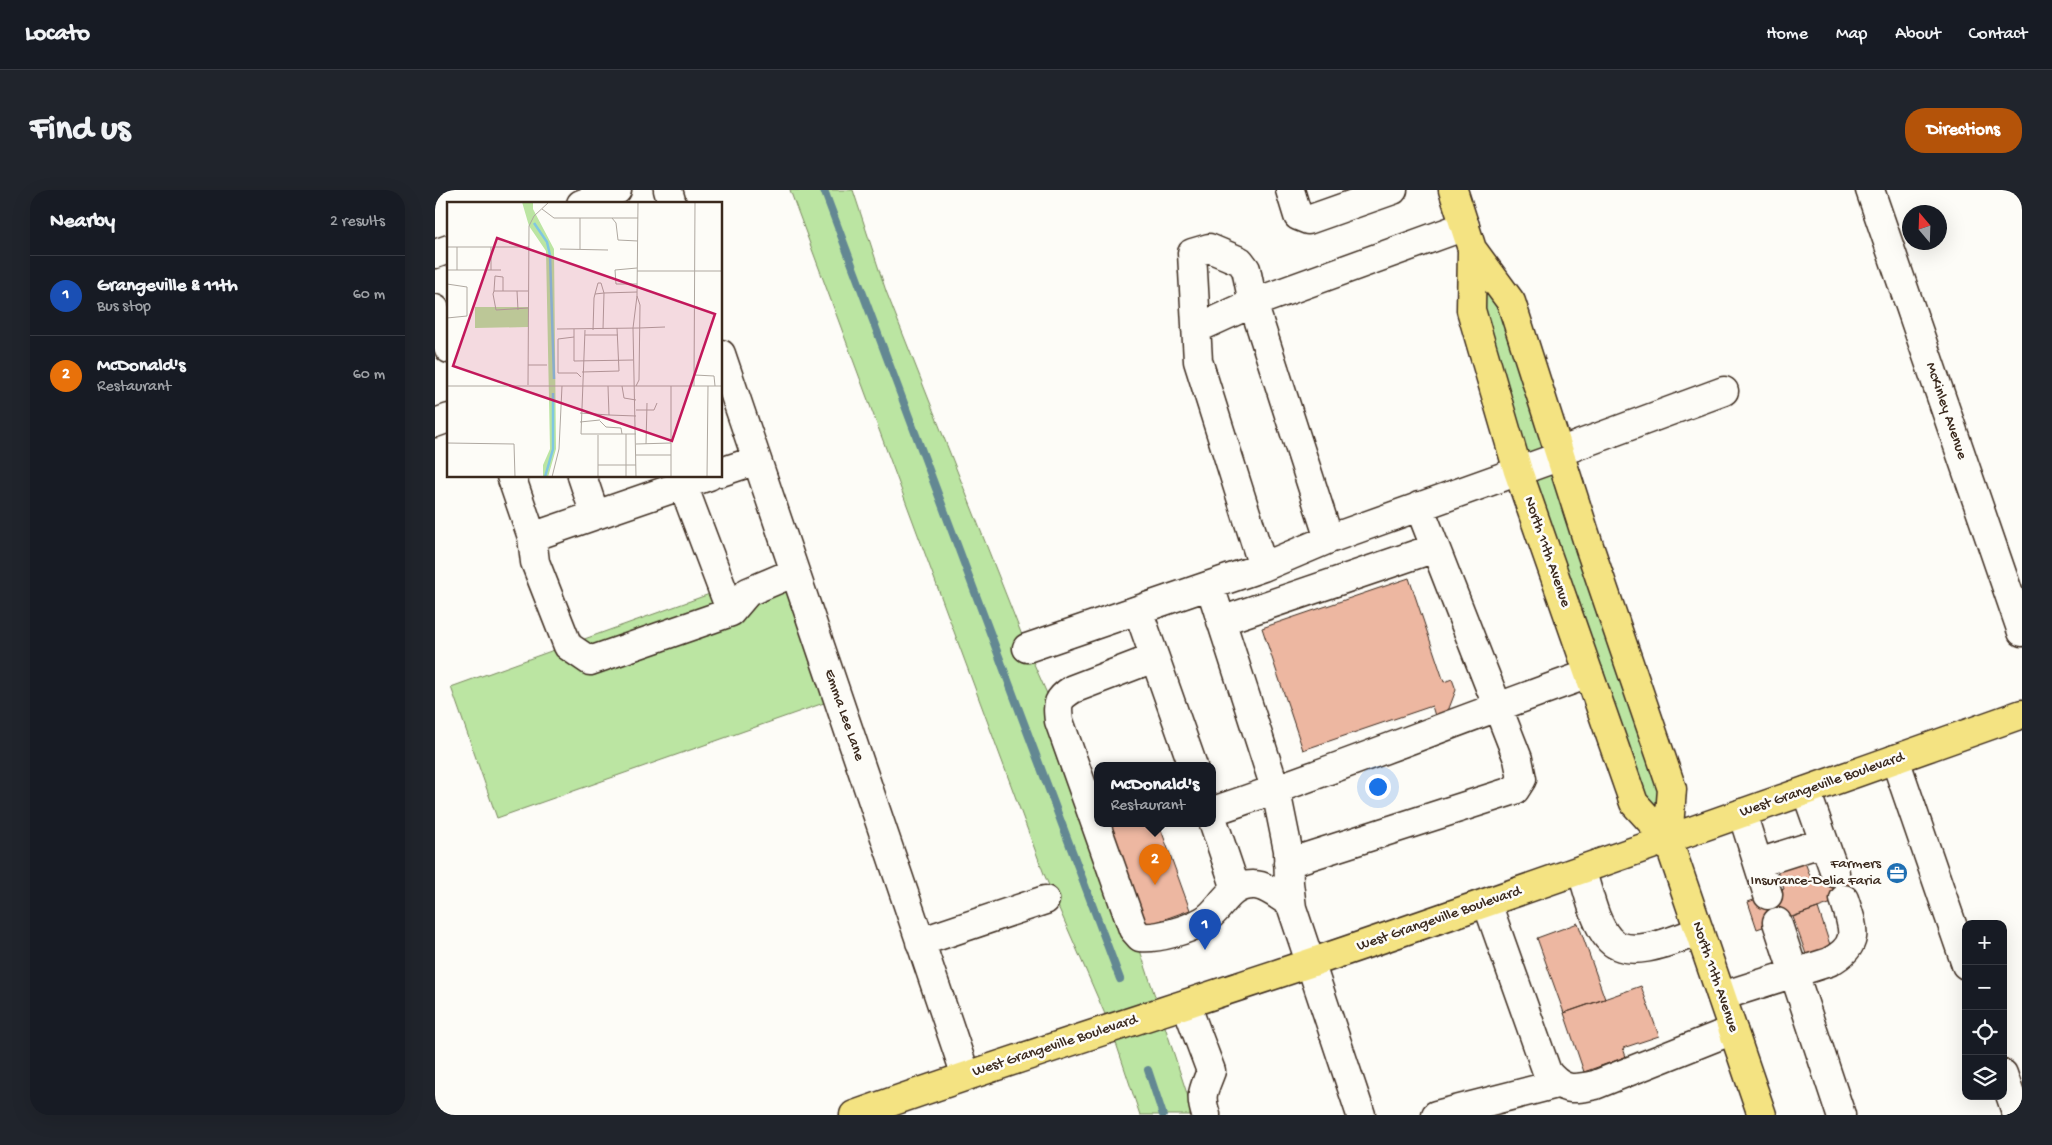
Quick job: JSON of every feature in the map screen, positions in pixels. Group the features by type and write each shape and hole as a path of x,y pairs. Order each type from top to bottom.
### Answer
{"main road":[{"name":"North 11th Avenue","path":"1453,190 1469,238 1511,302 1590,549 1672,789 1668,840"},
{"name":"North 11th Avenue","path":"1469,238 1471,310 1519,470 1634,802 1668,840 1762,1115"},
{"name":"West Grangeville Boulevard","path":"854,1115 1487,903 2022,714"}],"street":[{"path":"586,202 617,190"},
{"path":"668,190 672,202"},
{"path":"1290,190 1298,216 1308,220 1393,190"},
{"name":"McKinley Avenue","path":"1870,190 2022,632"},
{"path":"1196,329 1253,303 1469,238"},
{"path":"1263,567 1198,361 1192,253 1197,250 1209,248 1240,261 1246,269 1253,303 1329,538"},
{"path":"435,254 447,250"},
{"path":"435,309 447,343"},
{"name":"Emma Lee Lane","path":"723,360 966,1076"},
{"path":"1027,648 1263,567 1329,538 1519,470 1724,391"},
{"path":"435,423 447,419"},
{"path":"723,471 757,460"},
{"path":"512,478 532,537 535,562 568,646 590,661 731,612 748,592 795,572"},
{"path":"583,478 595,515"},
{"path":"532,537 703,478"},
{"path":"683,485 731,612"},
{"path":"1288,863 1515,790 1522,779 1518,759 1419,506"},
{"path":"1221,621 1435,548"},
{"path":"1210,586 1276,790 1287,850 1291,904 1361,1115"},
{"path":"1138,610 1192,762"},
{"path":"1094,819 1059,721 1057,706 1061,697 1073,690 1154,658"},
{"path":"1216,810 1276,790 1497,706 1589,674"},
{"path":"1895,759 1962,953"},
{"path":"1806,791 1835,873"},
{"path":"1742,813 1768,895"},
{"path":"1097,827 1133,928 1140,937 1152,938 1203,921 1226,896 1237,889 1254,885 1265,888 1291,904"},
{"path":"1215,827 1237,889"},
{"path":"1758,863 1824,842"},
{"path":"1581,870 1601,926 1609,939 1617,946 1638,948 1664,945 1699,931"},
{"path":"1722,996 1829,962 1842,955 1850,945 1854,932 1844,899"},
{"path":"921,942 1045,900"},
{"path":"1487,903 1547,1072 1557,1084 1575,1089 1595,1085 1733,1030"},
{"path":"1777,922 1841,1115"},
{"path":"1186,1004 1211,1071 1203,1088 1201,1101 1206,1115"},
{"path":"1436,1115 1502,1107 1557,1084"},
{"path":"2007,1086 2017,1115"}],"green space":[{"path":"790,190 853,190 886,291 1027,648 1059,721 1094,819 1094,827 1097,827 1133,929 1194,1115 1140,1115 1111,1028 1044,874"},
{"path":"1472,249 1511,302 1672,789 1668,840 1634,802 1518,471"},
{"path":"793,564 838,698 497,818 451,687"}],"building":[{"path":"1409,578 1444,682 1452,679 1456,690 1448,711 1435,716 1432,706 1303,750 1262,628"},
{"path":"1104,827 1160,827 1190,910 1140,928"},
{"path":"1803,857 1812,881 1846,869 1855,895 1757,929 1748,902 1784,889 1775,866"},
{"path":"1818,908 1831,948 1807,957 1793,917"},
{"path":"1578,923 1605,999 1564,1013 1537,938"},
{"path":"1641,986 1659,1036 1623,1048 1626,1057 1584,1072 1564,1013"}],"waterway":[{"path":"824,190 1120,979"},
{"path":"1148,1070 1163,1115"}],"place":[{"name":"Farmers Insurance-Delia Faria","path":"1897,873"},
{"name":"McDonald's","path":"1155,885"},
{"name":"Grangeville & 11th","path":"1205,950"}]}
